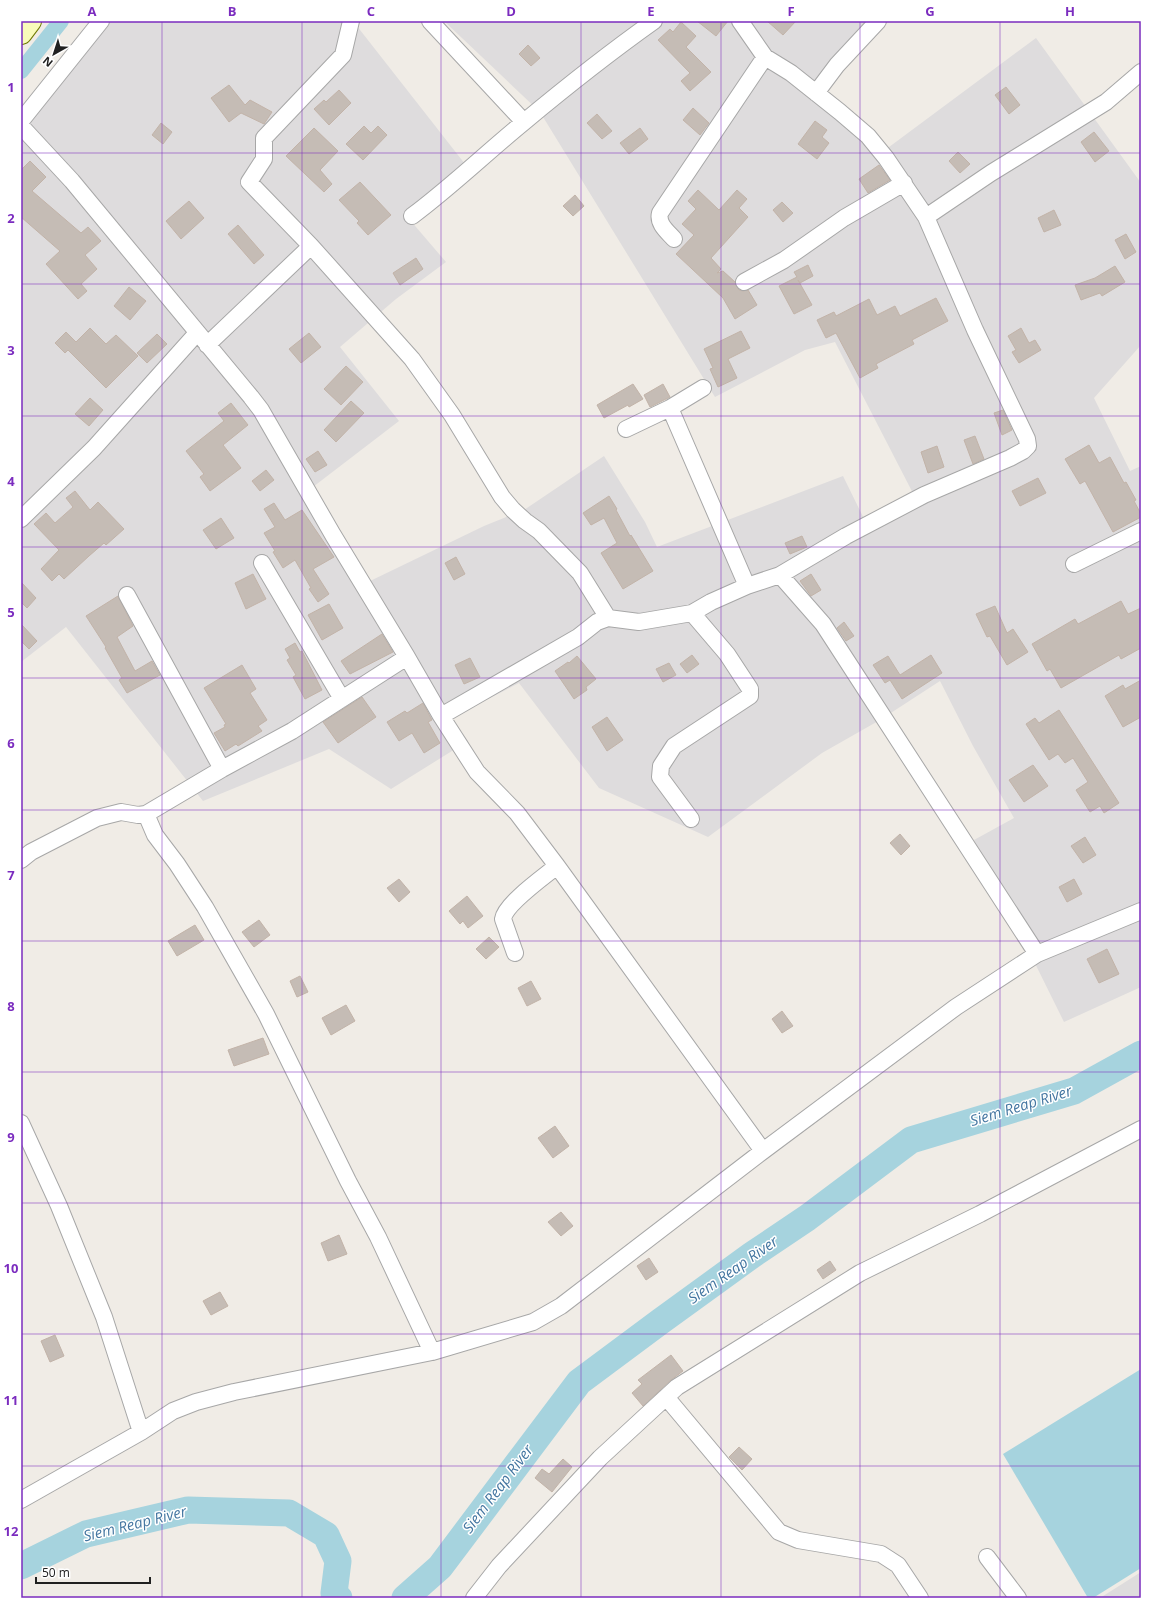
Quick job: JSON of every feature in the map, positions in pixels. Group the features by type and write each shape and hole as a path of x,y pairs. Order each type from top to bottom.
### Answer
{"street":[{"path":"21,33 30,21"},
{"path":"21,121 101,21"},
{"path":"350,21 343,55 264,138 264,159 249,182 311,246 412,359 452,415 502,497 513,510 539,531 580,573 608,618"},
{"path":"430,21 524,122"},
{"path":"412,216 433,201 524,122 612,51 654,21"},
{"path":"441,716 578,637 597,622 608,618 639,622 692,613 711,602 747,586 780,575 846,536 924,495 1010,458 1024,451 1028,446 1027,439 975,330 926,217 904,183 868,136 791,73 765,57 740,21"},
{"path":"816,93 837,65 878,21"},
{"path":"674,239 660,223 660,213 765,57"},
{"path":"926,217 991,174 1106,102 1141,72"},
{"path":"21,126 72,181 260,410 441,716 477,772 516,813 557,866 763,1151"},
{"path":"744,282 784,260 844,218 904,183"},
{"path":"208,345 311,246"},
{"path":"21,519 94,448 197,333"},
{"path":"626,429 670,408 703,388"},
{"path":"670,408 747,586"},
{"path":"1074,564 1141,531"},
{"path":"262,563 342,699"},
{"path":"780,575 823,624 1037,954"},
{"path":"128,595 222,768"},
{"path":"691,819 660,777 661,766 674,746 750,696 750,689 727,654 692,613"},
{"path":"21,860 31,852 97,818 121,812 138,815 146,814 222,768 292,731 407,657"},
{"path":"146,814 155,835 177,864 205,907 266,1014 348,1181 378,1237 432,1352"},
{"path":"515,953 503,918 504,914 514,902 557,866"},
{"path":"21,1500 141,1432 173,1411 196,1402 234,1392 432,1352 533,1322 561,1306 763,1151 956,1007 1037,954 1141,911"},
{"path":"21,1123 59,1206 104,1317 141,1432"},
{"path":"474,1598 499,1566 595,1464 677,1387 860,1273 980,1214 1141,1129"},
{"path":"666,1397 779,1532 798,1540 881,1554 898,1565 920,1598"},
{"path":"987,1557 1018,1598"}],"shaded area":[{"path":"111,21 353,21 465,164 404,213 446,262 396,299 340,347 399,421 309,490 368,582 484,526 524,510 604,456 645,522 657,547 843,476 869,529 918,503 835,342 805,350 715,397 540,112 444,21 869,21 808,94 881,153 1036,38 1141,183 1141,345 1094,398 1130,471 1141,466 1141,987 1064,1022 974,840 1014,818 973,746 940,681 880,720 822,753 708,837 599,788 519,683 451,718 468,741 391,789 329,749 203,801 66,627 21,662 21,134"},
{"path":"1141,1572 1141,1598 1100,1598"}],"water":[{"path":"1141,1369 1141,1568 1093,1598 1088,1598 1003,1454"}],"building":[{"path":"697,21 728,21 716,36"},
{"path":"767,21 796,21 783,35"},
{"path":"681,22 696,36 686,47 711,72 690,91 681,81 690,73 658,40 670,29 673,32"},
{"path":"528,45 540,58 531,66 519,54"},
{"path":"229,85 245,105 250,100 272,112 264,124 241,113 229,122 211,98"},
{"path":"1006,87 1020,105 1009,114 995,95"},
{"path":"339,90 351,103 329,125 314,109 324,100 326,102"},
{"path":"693,108 709,123 700,135 683,120"},
{"path":"597,114 612,131 602,139 587,123"},
{"path":"815,121 827,130 822,137 829,143 817,159 798,144"},
{"path":"161,123 172,132 163,144 152,135"},
{"path":"364,126 371,133 378,126 387,135 363,160 346,144"},
{"path":"314,128 338,151 320,170 332,184 324,192 286,156"},
{"path":"640,128 648,139 629,154 620,143"},
{"path":"1094,132 1109,151 1095,162 1081,142"},
{"path":"958,152 970,164 960,173 949,161"},
{"path":"30,161 46,177 32,191 81,233 88,227 101,241 85,255 97,269 81,284 87,291 78,299 46,264 60,251 21,217 21,170"},
{"path":"879,165 890,180 868,193 859,179"},
{"path":"360,182 391,215 368,235 357,223 359,221 339,200"},
{"path":"698,190 719,210 737,190 747,199 739,208 748,217 711,258 721,269 717,273 723,271 735,282 739,290 748,290 757,305 735,319 723,298 676,254 694,235 682,224 696,209 688,201"},
{"path":"575,195 584,206 573,216 563,206"},
{"path":"189,201 204,218 181,239 166,221"},
{"path":"782,202 793,213 783,222 773,210"},
{"path":"1054,210 1061,225 1044,232 1038,218"},
{"path":"238,225 264,255 254,264 228,234"},
{"path":"1126,234 1136,252 1125,259 1115,240"},
{"path":"416,258 423,269 400,285 393,273"},
{"path":"808,265 813,276 800,283 798,280 812,305 794,314 779,286 797,277 794,272"},
{"path":"1115,266 1125,282 1102,296 1100,293 1081,300 1075,285 1095,278"},
{"path":"129,287 146,301 130,320 114,306"},
{"path":"936,298 948,321 912,340 914,344 876,364 878,368 860,378 836,333 826,338 817,320 834,312 836,316 869,299 877,315 895,306 900,316"},
{"path":"90,328 106,344 116,335 138,356 106,388 68,350 65,353 55,343 66,332 76,342"},
{"path":"1021,328 1029,343 1035,340 1041,350 1019,363 1012,352 1016,350 1008,336"},
{"path":"741,331 750,348 728,359 737,378 718,387 710,369 713,368 704,349"},
{"path":"309,333 321,347 301,363 289,349"},
{"path":"157,334 167,344 147,363 137,353"},
{"path":"346,366 363,382 341,405 324,389"},
{"path":"633,384 643,399 604,418 597,405"},
{"path":"663,384 670,397 650,407 644,395"},
{"path":"90,398 103,410 89,426 75,414"},
{"path":"351,401 364,413 336,442 324,430"},
{"path":"231,403 248,425 223,445 241,468 210,491 200,477 204,474 186,451 224,421 218,413"},
{"path":"1003,410 1012,430 1002,435 994,413"},
{"path":"975,436 984,459 973,464 964,440"},
{"path":"1089,445 1099,463 1110,457 1124,483 1126,482 1136,500 1134,501 1141,514 1141,517 1113,532 1085,481 1080,484 1065,459"},
{"path":"937,446 944,467 928,473 921,452"},
{"path":"318,451 327,465 315,472 306,459"},
{"path":"266,470 274,480 260,491 252,481"},
{"path":"1038,478 1046,493 1020,506 1012,491"},
{"path":"75,491 90,510 98,502 124,529 106,545 104,543 64,579 59,574 52,581 41,569 59,550 34,524 46,513 55,523 73,507 66,498"},
{"path":"609,496 630,536 631,535 653,571 623,589 601,553 617,543 604,518 591,525 583,513"},
{"path":"274,503 285,520 302,510 334,557 313,569 329,594 318,602 309,589 311,588 295,560 283,568 264,533 275,527 264,509"},
{"path":"221,518 234,538 216,549 203,530"},
{"path":"802,536 807,547 790,554 785,543"},
{"path":"456,557 465,574 454,580 445,563"},
{"path":"253,574 266,599 246,609 235,583"},
{"path":"811,574 821,590 811,596 800,581"},
{"path":"21,582 36,598 27,608 21,602"},
{"path":"118,596 133,626 117,637 135,671 152,661 160,675 127,693 119,680 122,678 105,648 106,647 86,616"},
{"path":"1121,601 1128,614 1141,608 1141,648 1121,659 1119,655 1061,688 1050,669 1047,671 1032,644 1075,619 1078,624"},
{"path":"329,604 343,628 322,640 308,615"},
{"path":"995,606 1007,633 1013,629 1028,652 1007,665 990,636 987,637 976,614"},
{"path":"844,622 854,636 846,641 837,628"},
{"path":"21,624 37,641 29,649 21,641"},
{"path":"382,634 393,652 350,674 341,661"},
{"path":"295,643 300,652 302,651 322,690 305,699 293,677 296,675 287,660 290,658 285,649"},
{"path":"692,655 699,664 687,673 680,664"},
{"path":"931,655 942,673 902,699 890,680 885,683 873,665 888,656 900,675"},
{"path":"577,656 596,679 586,687 587,690 574,699 555,671 568,662 569,663"},
{"path":"470,658 480,677 464,684 455,665"},
{"path":"669,663 676,675 663,682 656,669"},
{"path":"242,665 256,689 250,693 267,720 258,726 262,731 238,746 236,744 225,751 214,733 225,727 224,725 226,724 204,688"},
{"path":"1141,680 1141,717 1123,727 1105,696 1123,685 1125,689"},
{"path":"362,697 376,717 338,743 323,722"},
{"path":"423,703 432,720 428,722 440,743 424,753 412,733 399,741 387,722 405,711 407,713"},
{"path":"1059,710 1119,803 1104,813 1100,806 1090,812 1076,790 1088,782 1073,758 1065,763 1058,754 1049,760 1026,724 1035,718 1039,723"},
{"path":"607,717 623,740 607,751 592,727"},
{"path":"1033,765 1048,786 1024,802 1009,780"},
{"path":"900,834 910,846 901,855 890,843"},
{"path":"1085,837 1096,855 1083,863 1071,846"},
{"path":"399,879 410,892 399,902 387,888"},
{"path":"1074,879 1082,894 1067,902 1059,887"},
{"path":"467,896 483,916 468,928 463,921 460,924 449,911"},
{"path":"259,920 270,935 254,947 242,932"},
{"path":"195,925 204,940 177,956 168,941"},
{"path":"489,937 499,947 486,959 476,949"},
{"path":"1107,949 1119,974 1099,983 1087,959"},
{"path":"300,976 308,992 297,997 290,981"},
{"path":"531,981 541,999 527,1006 518,988"},
{"path":"346,1005 355,1021 331,1035 322,1018"},
{"path":"782,1011 793,1026 782,1033 772,1019"},
{"path":"263,1038 269,1054 234,1066 228,1050"},
{"path":"555,1126 569,1146 553,1158 538,1138"},
{"path":"561,1212 573,1226 561,1236 548,1222"},
{"path":"339,1235 347,1254 328,1261 321,1243"},
{"path":"649,1258 658,1272 646,1280 637,1266"},
{"path":"830,1261 836,1270 823,1279 817,1270"},
{"path":"220,1292 228,1306 211,1315 203,1301"},
{"path":"55,1335 64,1356 50,1362 41,1341"},
{"path":"671,1355 683,1371 643,1406 632,1393 642,1384 638,1380"},
{"path":"739,1447 752,1459 742,1470 729,1457"},
{"path":"563,1459 572,1467 552,1492 535,1478 542,1469 549,1474"}],"waterway":[{"path":"21,71 61,21"},
{"name":"Siem Reap River","path":"405,1598 440,1567 579,1382 661,1321 752,1255 807,1218 911,1140 1074,1091 1141,1054"},
{"name":"Siem Reap River","path":"21,1566 86,1534 188,1510 289,1513 326,1535 338,1561 334,1593 339,1598"}]}
